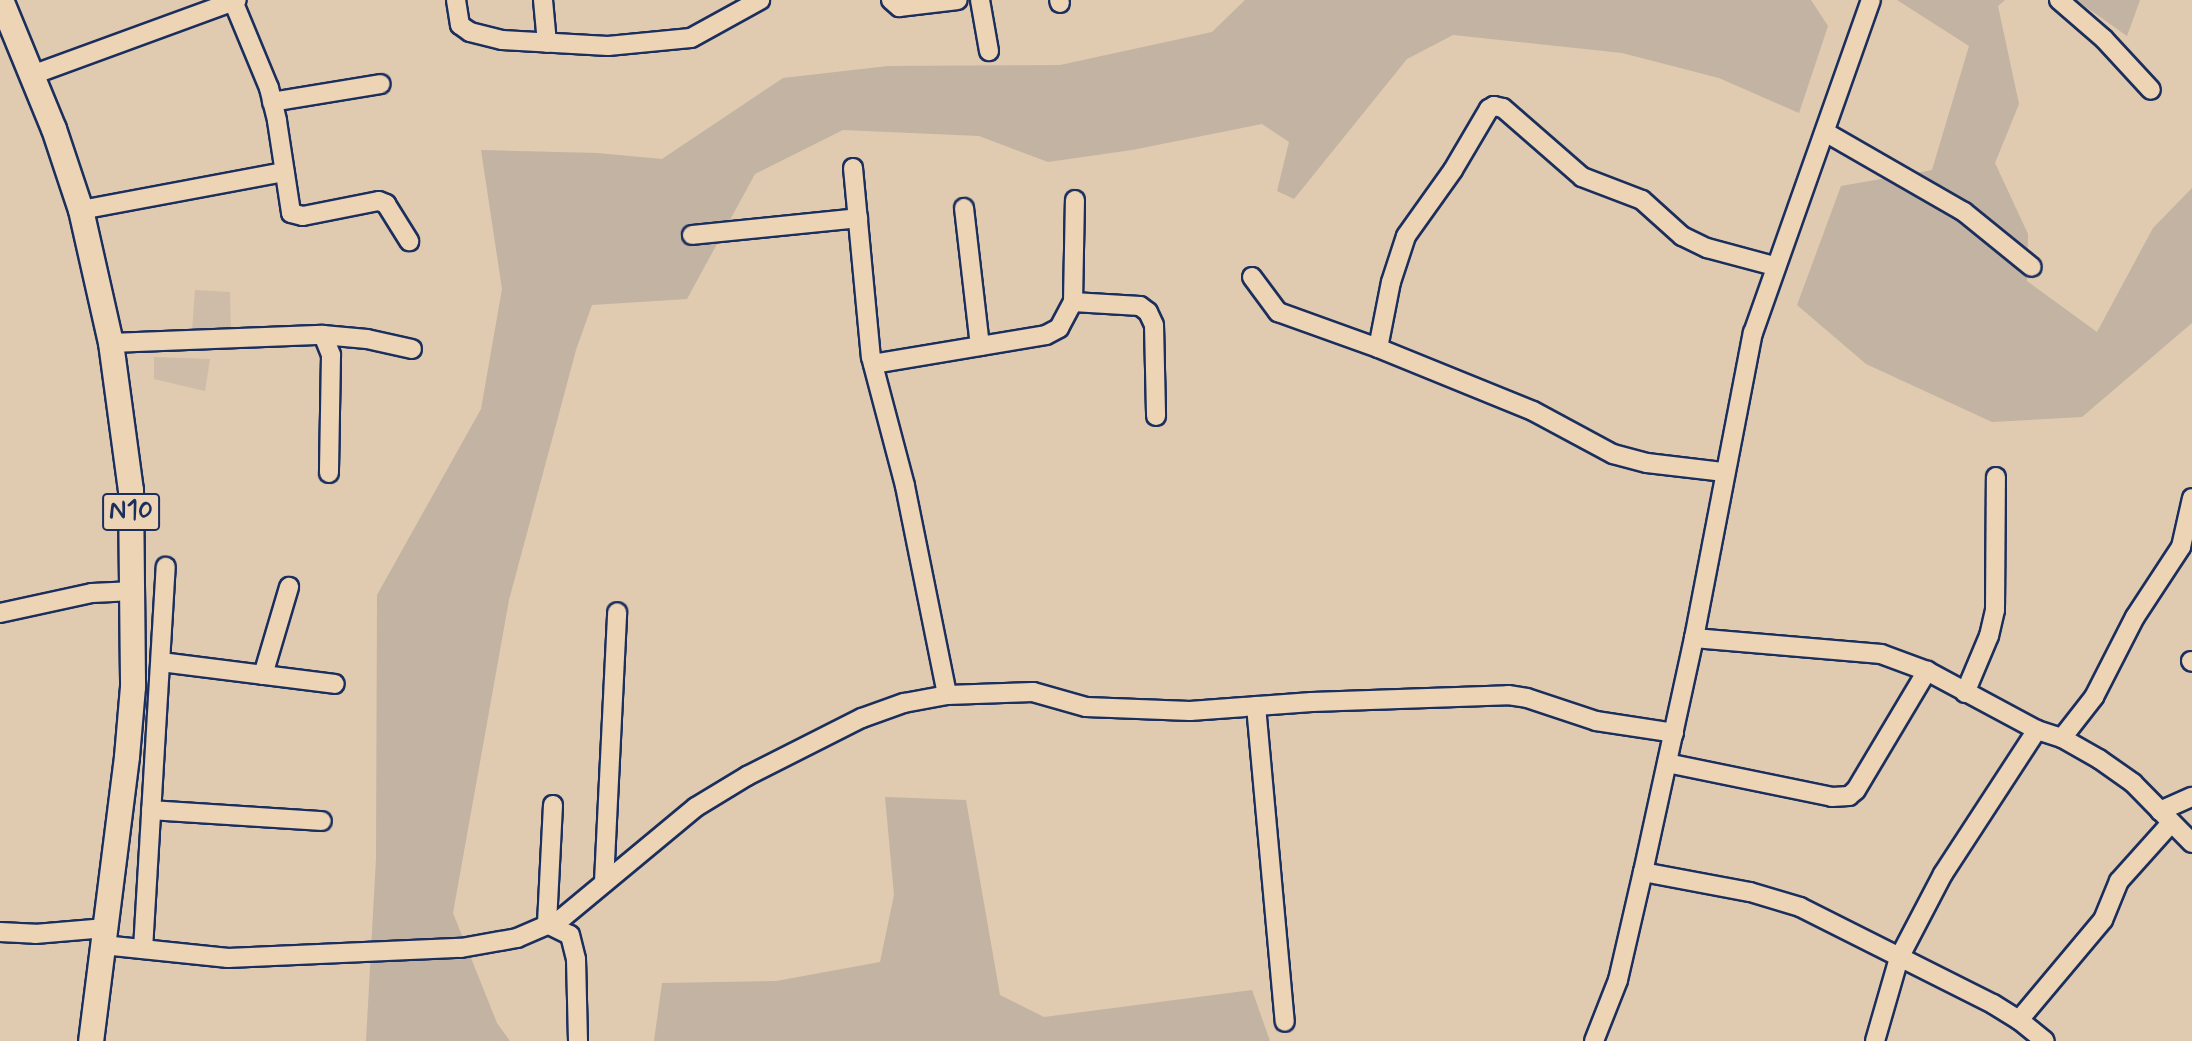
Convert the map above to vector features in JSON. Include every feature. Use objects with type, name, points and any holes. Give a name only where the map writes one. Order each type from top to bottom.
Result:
[{"type":"highway","name":"N10","points":[[1,0],[32,75],[80,210],[111,343],[131,490],[134,591],[127,757],[91,1041]]},
{"type":"street","points":[[457,0],[460,26],[470,32],[502,40],[608,46],[691,38],[760,0]]},
{"type":"street","points":[[543,0],[547,43]]},
{"type":"street","points":[[891,0],[899,7],[958,0]]},
{"type":"street","points":[[980,0],[989,51]]},
{"type":"street","points":[[1594,1041],[1618,980],[1643,872],[1694,638],[1724,472],[1753,334],[1774,266],[1871,0]]},
{"type":"street","points":[[2059,0],[2104,39],[2151,90]]},
{"type":"street","points":[[32,75],[235,1],[272,102],[289,207],[296,215],[379,201],[386,204],[409,241]]},
{"type":"street","points":[[272,102],[381,84]]},
{"type":"street","points":[[1378,348],[1391,282],[1406,236],[1494,106],[1503,108],[1582,177],[1642,200],[1682,236],[1707,248],[1774,266]]},
{"type":"street","points":[[1825,132],[1964,212],[2032,267]]},
{"type":"street","points":[[853,168],[873,364],[905,486],[947,695]]},
{"type":"street","points":[[80,210],[284,172]]},
{"type":"street","points":[[873,364],[1046,335],[1059,328],[1073,302],[1075,200]]},
{"type":"street","points":[[964,208],[980,346]]},
{"type":"street","points":[[692,235],[858,218]]},
{"type":"street","points":[[1252,277],[1278,312],[1378,348],[1533,411],[1613,454],[1647,463],[1724,472]]},
{"type":"street","points":[[1073,302],[1140,306],[1148,312],[1154,325],[1156,416]]},
{"type":"street","points":[[111,343],[323,335],[367,339],[412,349]]},
{"type":"street","points":[[323,335],[331,355],[329,473]]},
{"type":"street","points":[[1965,693],[1989,636],[1995,610],[1996,477]]},
{"type":"street","points":[[2062,738],[2094,697],[2135,617],[2181,548],[2192,498]]},
{"type":"street","points":[[143,949],[166,567]]},
{"type":"street","points":[[263,675],[289,587]]},
{"type":"street","points":[[0,613],[92,593],[134,591]]},
{"type":"street","points":[[604,882],[617,612]]},
{"type":"street","points":[[1694,638],[1881,654],[1927,671],[2036,730],[2062,738],[2099,759],[2133,783],[2192,843]]},
{"type":"street","points":[[160,662],[335,684]]},
{"type":"street","points":[[1667,763],[1832,797],[1849,796],[1856,790],[1927,671]]},
{"type":"street","points":[[0,932],[105,937],[143,949],[228,958],[461,948],[517,938],[561,919],[696,807],[747,776],[862,718],[904,703],[947,695],[1033,692],[1077,706],[1190,711],[1507,695],[1527,698],[1597,721],[1674,733]]},
{"type":"street","points":[[1256,706],[1285,1022]]},
{"type":"street","points":[[1875,1041],[1899,958],[1943,874],[2036,730]]},
{"type":"street","points":[[2019,1020],[2104,920],[2119,881],[2166,817],[2192,797]]},
{"type":"street","points":[[547,924],[553,805]]},
{"type":"street","points":[[151,810],[321,821]]},
{"type":"street","points":[[1643,872],[1750,892],[1800,907],[2019,1020],[2045,1041]]},
{"type":"street","points":[[547,924],[570,935],[576,959],[578,1041]]},
{"type":"shaded area","points":[[1245,0],[1811,0],[1828,26],[1799,113],[1719,78],[1622,53],[1453,35],[1407,59],[1294,199],[1277,191],[1289,142],[1262,124],[1132,150],[1048,162],[979,136],[843,130],[755,174],[687,299],[592,305],[576,350],[509,600],[453,913],[497,1023],[510,1041],[366,1041],[376,859],[377,595],[481,409],[502,289],[481,150],[597,153],[662,159],[783,78],[888,66],[1060,65],[1212,32]]},
{"type":"shaded area","points":[[1897,0],[2005,0],[1998,6],[2019,104],[1995,163],[2028,234],[2027,281],[2097,332],[2153,228],[2192,188],[2192,323],[2082,417],[1992,422],[1866,364],[1797,305],[1841,186],[1932,170],[1969,46]]},
{"type":"shaded area","points":[[2076,0],[2140,0],[2127,36]]},
{"type":"shaded area","points":[[195,290],[230,292],[231,330],[192,331]]},
{"type":"shaded area","points":[[154,357],[210,359],[205,391],[154,379]]},
{"type":"shaded area","points":[[885,797],[966,800],[1000,995],[1044,1017],[1252,990],[1270,1041],[654,1041],[662,983],[776,981],[880,962],[894,895]]}]
